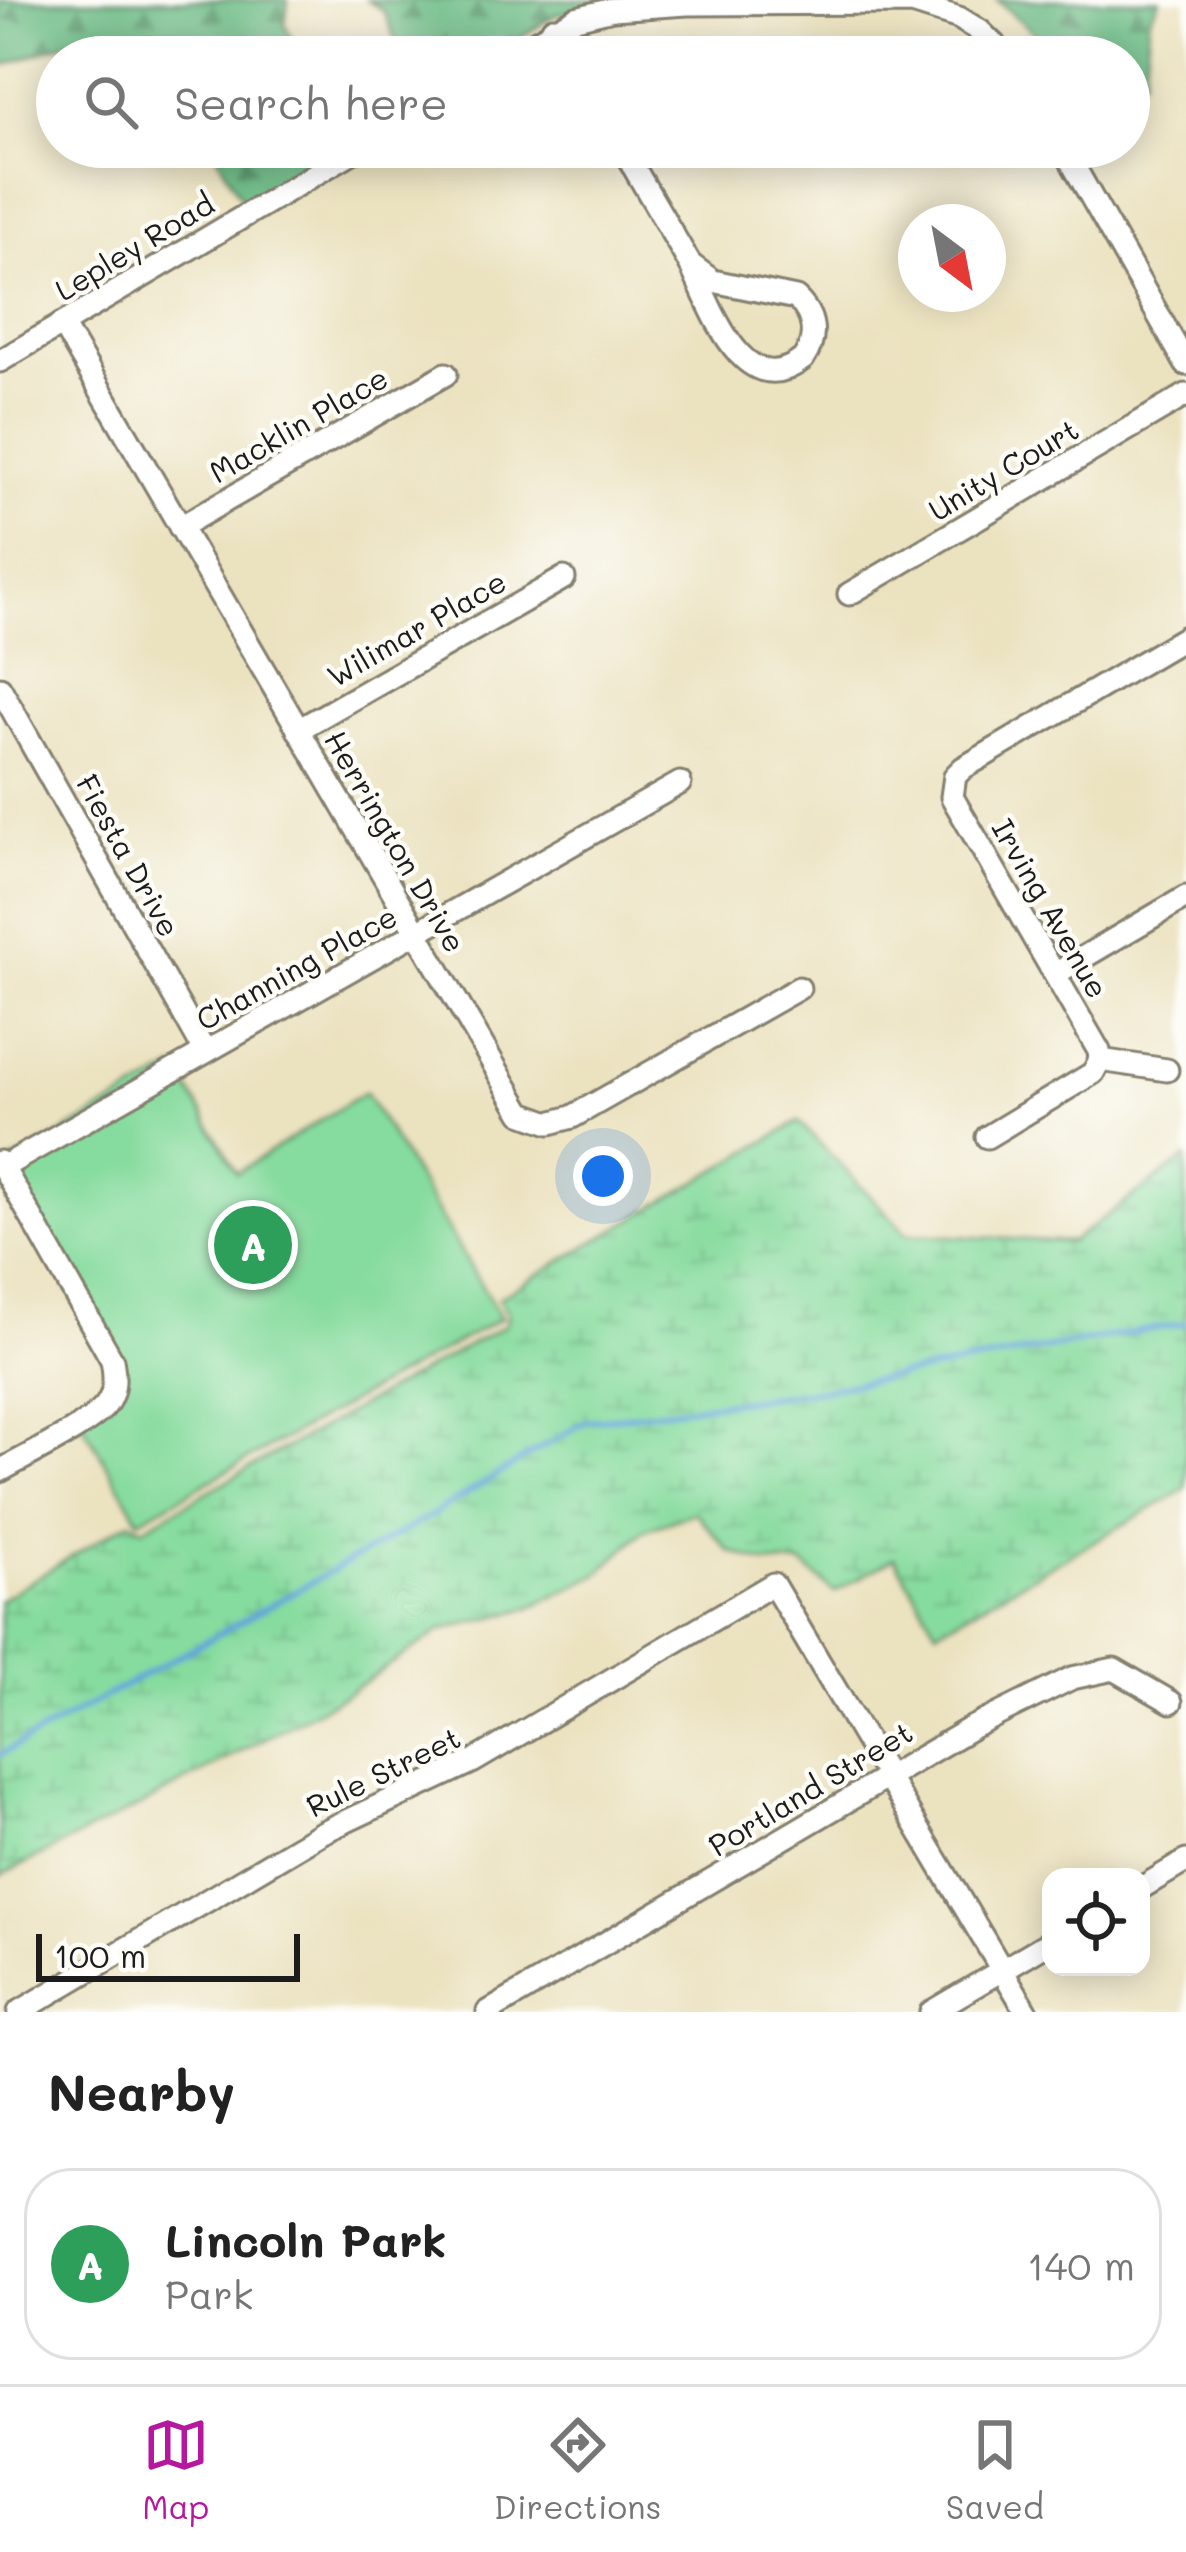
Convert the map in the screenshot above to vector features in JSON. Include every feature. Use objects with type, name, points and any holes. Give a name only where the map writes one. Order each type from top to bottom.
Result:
[{"type":"street","points":[[542,36],[576,18],[613,9],[687,4],[912,4],[959,18],[985,36]]},
{"type":"street","points":[[554,28],[558,36]]},
{"type":"street","name":"Lepley Road","points":[[0,361],[326,168]]},
{"type":"street","points":[[634,168],[742,359],[764,372],[778,372],[803,359],[814,332],[812,318],[796,298],[713,281],[690,264]]},
{"type":"street","points":[[1075,168],[1186,364]]},
{"type":"street","name":"Herrington Drive","points":[[62,324],[514,1104],[535,1120],[550,1123],[572,1117],[800,988]]},
{"type":"street","name":"Macklin Place","points":[[180,527],[446,374]]},
{"type":"street","name":"Unity Court","points":[[850,594],[1186,395]]},
{"type":"street","name":"Wilimar Place","points":[[298,730],[564,578]]},
{"type":"street","name":"Irving Avenue","points":[[1100,1060],[952,796],[952,787],[963,768],[1186,637]]},
{"type":"street","name":"Fiesta Drive","points":[[0,688],[205,1052]]},
{"type":"street","name":"Channing Place","points":[[2,1165],[680,783]]},
{"type":"street","points":[[1055,974],[1186,897]]},
{"type":"street","points":[[987,1137],[1093,1073],[1100,1060],[1166,1070]]},
{"type":"street","points":[[0,1471],[97,1414],[113,1389],[112,1360],[2,1165]]},
{"type":"street","name":"Rule Street","points":[[19,2012],[321,1833],[474,1761],[773,1584],[887,1777]]},
{"type":"street","name":"Portland Street","points":[[488,2012],[971,1728],[1072,1678],[1102,1669],[1121,1671],[1171,1702]]},
{"type":"street","points":[[887,1777],[1027,2012]]},
{"type":"street","points":[[1150,1883],[1186,1861]]},
{"type":"street","points":[[931,2012],[1042,1946]]},
{"type":"green space","points":[[0,0],[288,0],[285,24],[291,36],[36,36],[36,54],[0,67]]},
{"type":"green space","points":[[367,0],[605,0],[556,15],[522,36],[394,36],[384,11]]},
{"type":"green space","points":[[997,0],[1160,0],[1150,17],[1148,36],[1037,36]]},
{"type":"green space","points":[[224,168],[305,168],[244,204]]},
{"type":"green space","points":[[177,1068],[237,1173],[365,1092],[501,1318],[139,1520],[82,1422],[115,1375],[3,1167]]},
{"type":"green space","points":[[799,1122],[907,1234],[1071,1242],[1186,1158],[1186,1489],[937,1630],[894,1558],[834,1592],[802,1564],[764,1563],[729,1551],[695,1512],[644,1530],[598,1574],[529,1608],[442,1630],[346,1694],[0,1876],[0,1600],[130,1521],[143,1528],[505,1325],[508,1314],[498,1298]]},
{"type":"waterway","points":[[0,1755],[422,1521],[586,1421],[820,1390],[1186,1323]]},
{"type":"place","name":"Lincoln Park","points":[[253,1245]]}]
